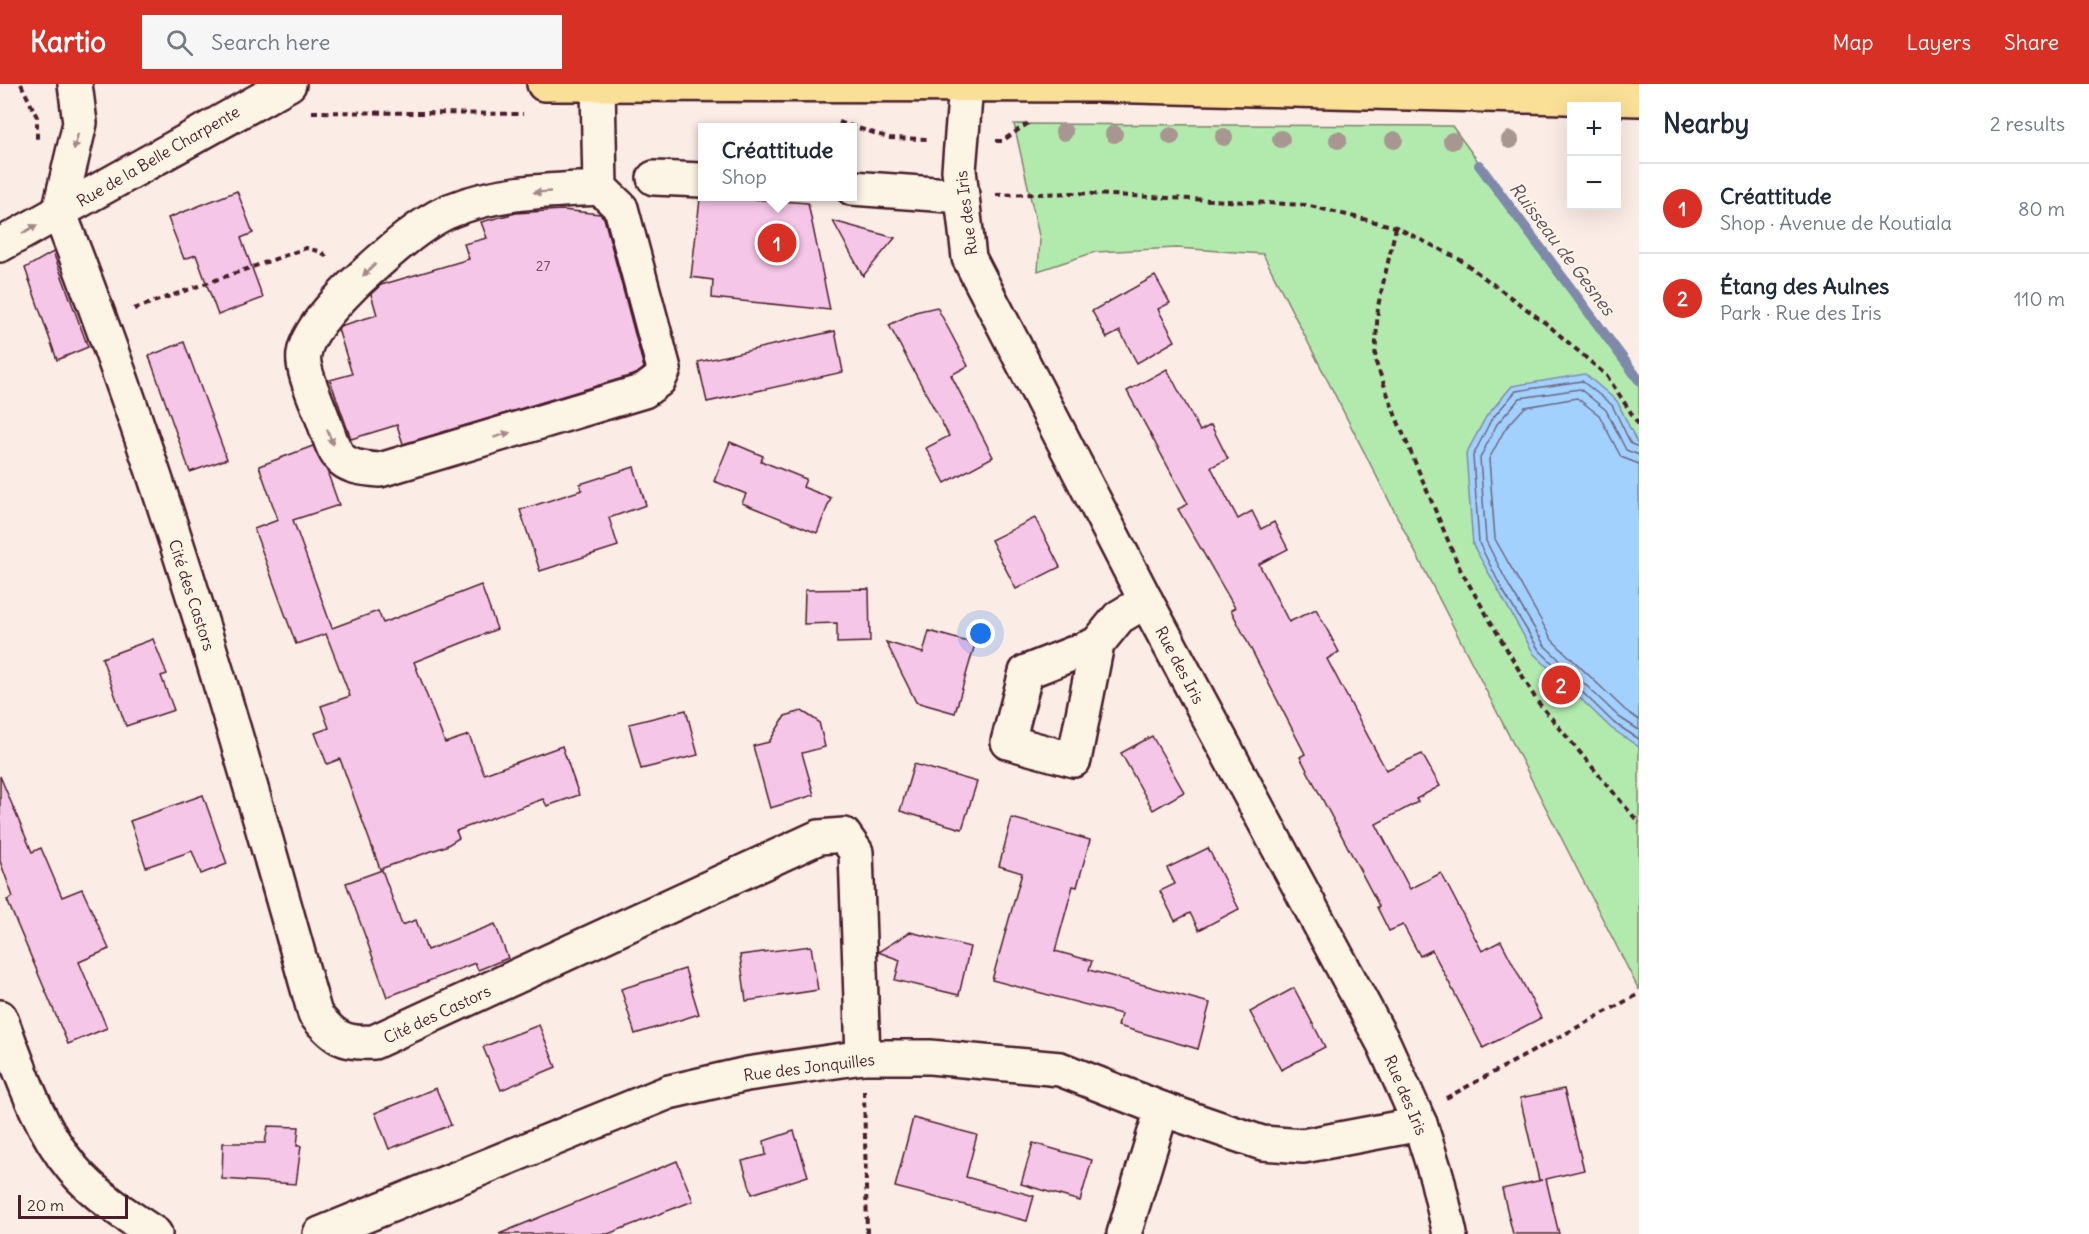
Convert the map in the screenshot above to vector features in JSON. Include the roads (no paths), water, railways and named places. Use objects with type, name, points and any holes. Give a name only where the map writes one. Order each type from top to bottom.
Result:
[{"type":"main road","points":[[544,84],[1098,85],[1639,99]]},
{"type":"street","name":"Rue de la Belle Charpente","points":[[59,212],[80,123],[75,84]]},
{"type":"street","name":"Rue de la Belle Charpente","points":[[0,245],[289,84]]},
{"type":"street","points":[[597,85],[600,188],[621,208],[663,360],[664,369],[659,380],[644,391],[440,454],[380,470],[354,469],[338,457],[308,377],[303,355],[311,335],[338,300],[394,248],[450,210],[506,194],[600,188]]},
{"type":"street","name":"Rue des Iris","points":[[966,86],[959,170],[969,258],[1146,601],[1384,1044],[1420,1124],[1437,1178],[1450,1234]]},
{"type":"street","points":[[654,178],[698,180]]},
{"type":"street","points":[[857,188],[962,196]]},
{"type":"street","name":"Cité des Castors","points":[[59,212],[104,326],[238,736],[315,1014],[328,1031],[351,1044],[374,1042],[819,837],[844,835],[856,852],[863,1057]]},
{"type":"street","points":[[1097,644],[1119,617],[1146,601]]},
{"type":"street","points":[[0,1017],[39,1115],[73,1169],[114,1208],[155,1234]]},
{"type":"street","name":"Rue des Jonquilles","points":[[320,1234],[669,1092],[747,1074],[863,1057],[930,1057],[1060,1069],[1162,1109],[1262,1143],[1303,1146],[1420,1124]]},
{"type":"street","points":[[1124,1234],[1162,1109]]},
{"type":"water","points":[[1585,374],[1617,401],[1639,447],[1639,747],[1611,728],[1534,654],[1473,545],[1466,454],[1486,417],[1512,386]]},
{"type":"waterway","name":"Ruisseau de Gesnes","points":[[1479,165],[1639,380]]},
{"type":"place","name":"Créattitude","points":[[777,243]]},
{"type":"place","name":"Étang des Aulnes","points":[[1561,685]]}]
